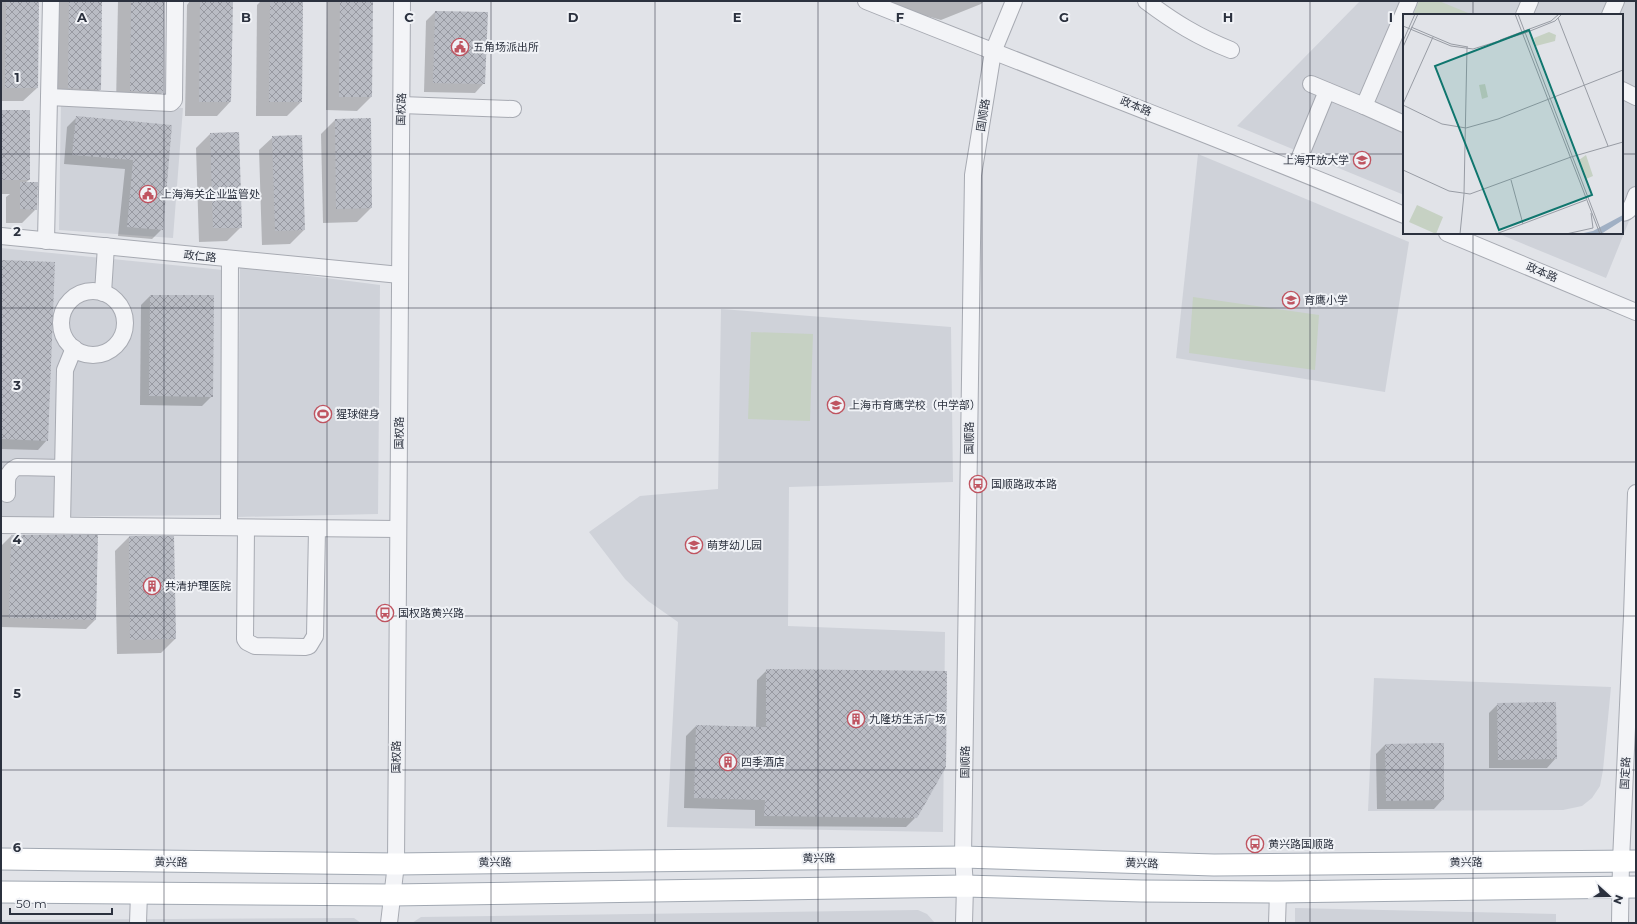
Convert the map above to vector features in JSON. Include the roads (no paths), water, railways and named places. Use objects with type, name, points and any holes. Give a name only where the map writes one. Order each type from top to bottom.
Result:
[{"type":"main road","name":"黄兴路","points":[[1,860],[396,864],[963,857],[1214,865],[1628,861]]},
{"type":"main road","points":[[1,892],[391,895],[965,886],[1141,891],[1278,892],[1628,887]]},
{"type":"street","points":[[46,241],[51,1]]},
{"type":"street","points":[[49,97],[171,103],[174,100],[175,1]]},
{"type":"street","name":"国权路","points":[[389,923],[391,895],[396,864],[402,1]]},
{"type":"street","name":"政本路","points":[[866,1],[1295,169],[1403,215]]},
{"type":"street","name":"国顺路","points":[[964,923],[965,886],[963,857],[973,175],[993,52],[1014,1]]},
{"type":"street","points":[[1146,1],[1165,16],[1193,34],[1231,50]]},
{"type":"street","points":[[1403,14],[1409,1]]},
{"type":"street","points":[[1524,14],[1530,1]]},
{"type":"street","points":[[1610,14],[1616,1]]},
{"type":"street","points":[[1364,106],[1403,15]]},
{"type":"street","points":[[1311,84],[1403,124]]},
{"type":"street","points":[[1623,90],[1636,97]]},
{"type":"street","points":[[1295,169],[1327,91]]},
{"type":"street","points":[[401,105],[513,108]]},
{"type":"street","points":[[1623,213],[1630,210],[1636,195]]},
{"type":"street","name":"政本路","points":[[1449,234],[1636,312]]},
{"type":"street","name":"政仁路","points":[[1,236],[400,275]]},
{"type":"street","points":[[103,293],[106,246]]},
{"type":"street","points":[[230,259],[230,528]]},
{"type":"street","points":[[94,291],[103,293],[112,297],[122,310],[125,321],[123,333],[117,344],[110,351],[98,355],[86,354],[74,348],[64,336],[61,324],[62,316],[67,304],[74,298],[83,293],[94,291]]},
{"type":"street","points":[[62,525],[65,370],[74,348]]},
{"type":"street","points":[[6,494],[6,478],[11,470],[17,468],[63,468]]},
{"type":"street","name":"国定路","points":[[1620,923],[1628,887],[1632,624],[1636,493]]},
{"type":"street","points":[[1,525],[398,529]]},
{"type":"street","points":[[246,528],[245,639],[247,642],[255,646],[305,647],[309,646],[315,636],[317,528]]},
{"type":"street","points":[[1277,923],[1278,892]]},
{"type":"street","points":[[138,923],[139,893]]},
{"type":"place","name":"五角场派出所","points":[[460,47]]},
{"type":"place","name":"上海开放大学","points":[[1362,160]]},
{"type":"place","name":"上海海关企业监管处","points":[[148,194]]},
{"type":"place","name":"育鹰小学","points":[[1291,300]]},
{"type":"place","name":"上海市育鹰学校（中学部）","points":[[836,405]]},
{"type":"place","name":"猩球健身","points":[[323,414]]},
{"type":"place","name":"国顺路政本路","points":[[978,484]]},
{"type":"place","name":"萌芽幼儿园","points":[[694,545]]},
{"type":"place","name":"共清护理医院","points":[[152,586]]},
{"type":"place","name":"国权路黄兴路","points":[[385,613]]},
{"type":"place","name":"九隆坊生活广场","points":[[856,719]]},
{"type":"place","name":"四季酒店","points":[[728,762]]},
{"type":"place","name":"黄兴路国顺路","points":[[1255,844]]}]
